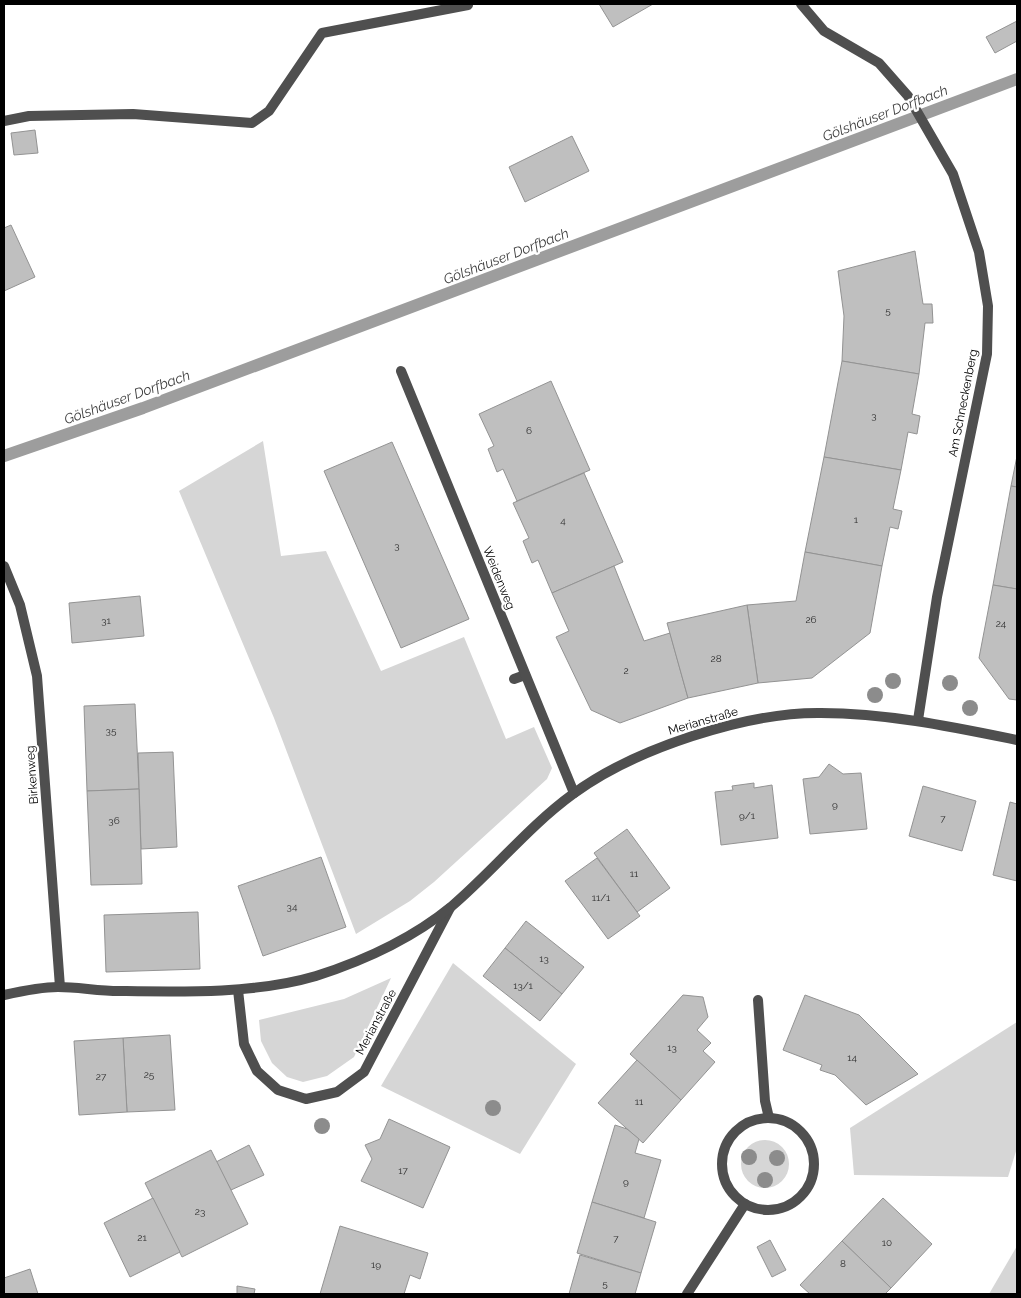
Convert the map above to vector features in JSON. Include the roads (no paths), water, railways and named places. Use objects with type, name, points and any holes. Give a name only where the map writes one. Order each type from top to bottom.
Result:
[{"type":"street","name":"Am Schneckenberg","points":[[801,4],[824,31],[879,63],[908,96],[953,174],[979,252],[988,306],[987,354],[937,597],[918,720]]},
{"type":"street","points":[[4,121],[29,116],[133,114],[252,123],[269,111],[322,33],[468,5]]},
{"type":"street","name":"Weidenweg","points":[[401,372],[574,793]]},
{"type":"street","name":"Birkenweg","points":[[4,566],[20,605],[37,676],[60,987]]},
{"type":"street","points":[[514,679],[525,675]]},
{"type":"street","name":"Merianstraße","points":[[4,995],[38,988],[60,987],[116,991],[238,990],[314,976],[389,948],[450,907],[574,793],[630,760],[676,741],[748,721],[820,712],[918,720],[1017,740]]},
{"type":"street","name":"Merianstraße","points":[[238,990],[244,1044],[257,1071],[278,1090],[306,1099],[337,1092],[364,1072],[450,907]]},
{"type":"street","points":[[758,1000],[765,1102],[769,1118]]},
{"type":"street","points":[[769,1118],[783,1121],[795,1127],[805,1136],[814,1161],[812,1175],[803,1193],[786,1207],[758,1210],[745,1204],[733,1195],[725,1181],[721,1167],[723,1151],[730,1138],[741,1127],[754,1120],[769,1118]]},
{"type":"street","points":[[687,1294],[745,1204]]},
{"type":"waterway","name":"Gölshäuser Dorfbach","points":[[4,456],[143,408],[1017,79]]}]
